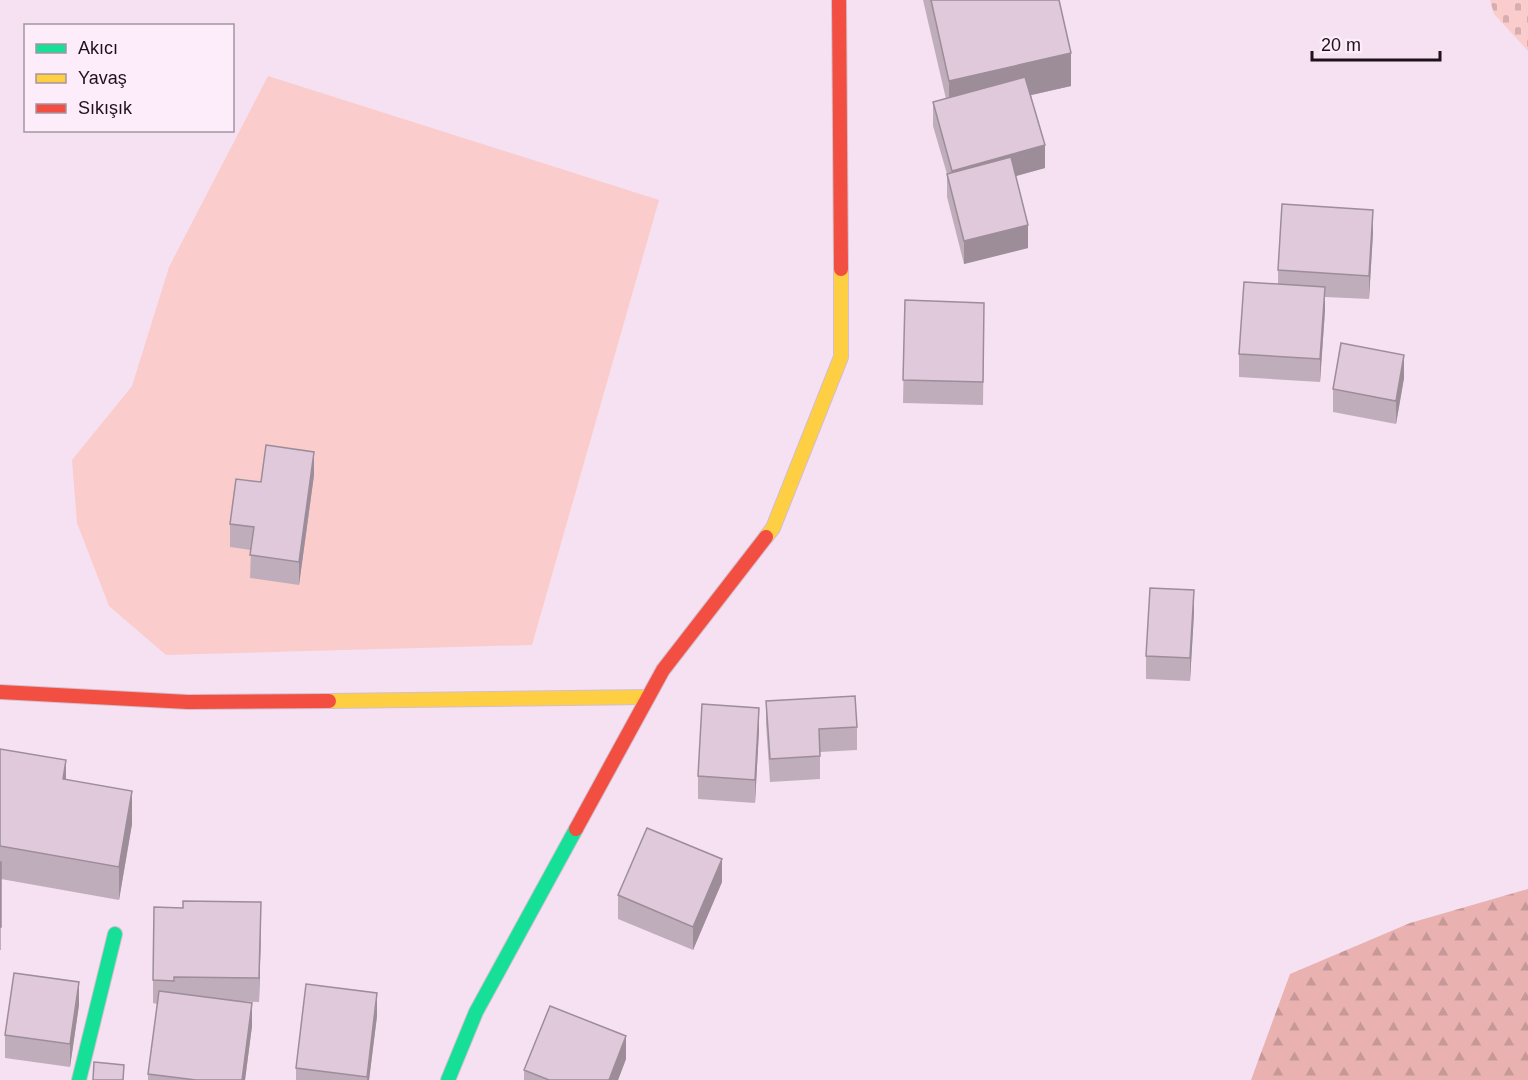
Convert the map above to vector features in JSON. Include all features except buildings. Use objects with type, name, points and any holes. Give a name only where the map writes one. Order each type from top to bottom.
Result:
[{"type":"street","points":[[448,1080],[476,1012],[663,670],[773,528],[841,357],[839,0]]},
{"type":"street","points":[[0,692],[188,702],[449,701],[648,697]]},
{"type":"street","points":[[79,1080],[115,934]]},
{"type":"green space","points":[[1490,0],[1528,0],[1528,51],[1494,14]]},
{"type":"green space","points":[[268,76],[659,200],[532,645],[166,655],[109,606],[77,523],[72,460],[132,386],[169,267]]},
{"type":"green space","points":[[1528,889],[1528,1080],[1251,1080],[1290,974],[1410,923]]},
{"type":"traffic: fast","points":[[448,1080],[476,1012],[576,829]]},
{"type":"traffic: fast","points":[[79,1080],[115,934]]},
{"type":"traffic: slow","points":[[766,537],[773,528],[841,357],[841,269]]},
{"type":"traffic: slow","points":[[329,701],[648,697]]},
{"type":"traffic: jam","points":[[839,0],[841,269]]},
{"type":"traffic: jam","points":[[576,829],[663,670],[766,537]]},
{"type":"traffic: jam","points":[[0,692],[188,702],[329,701]]}]
